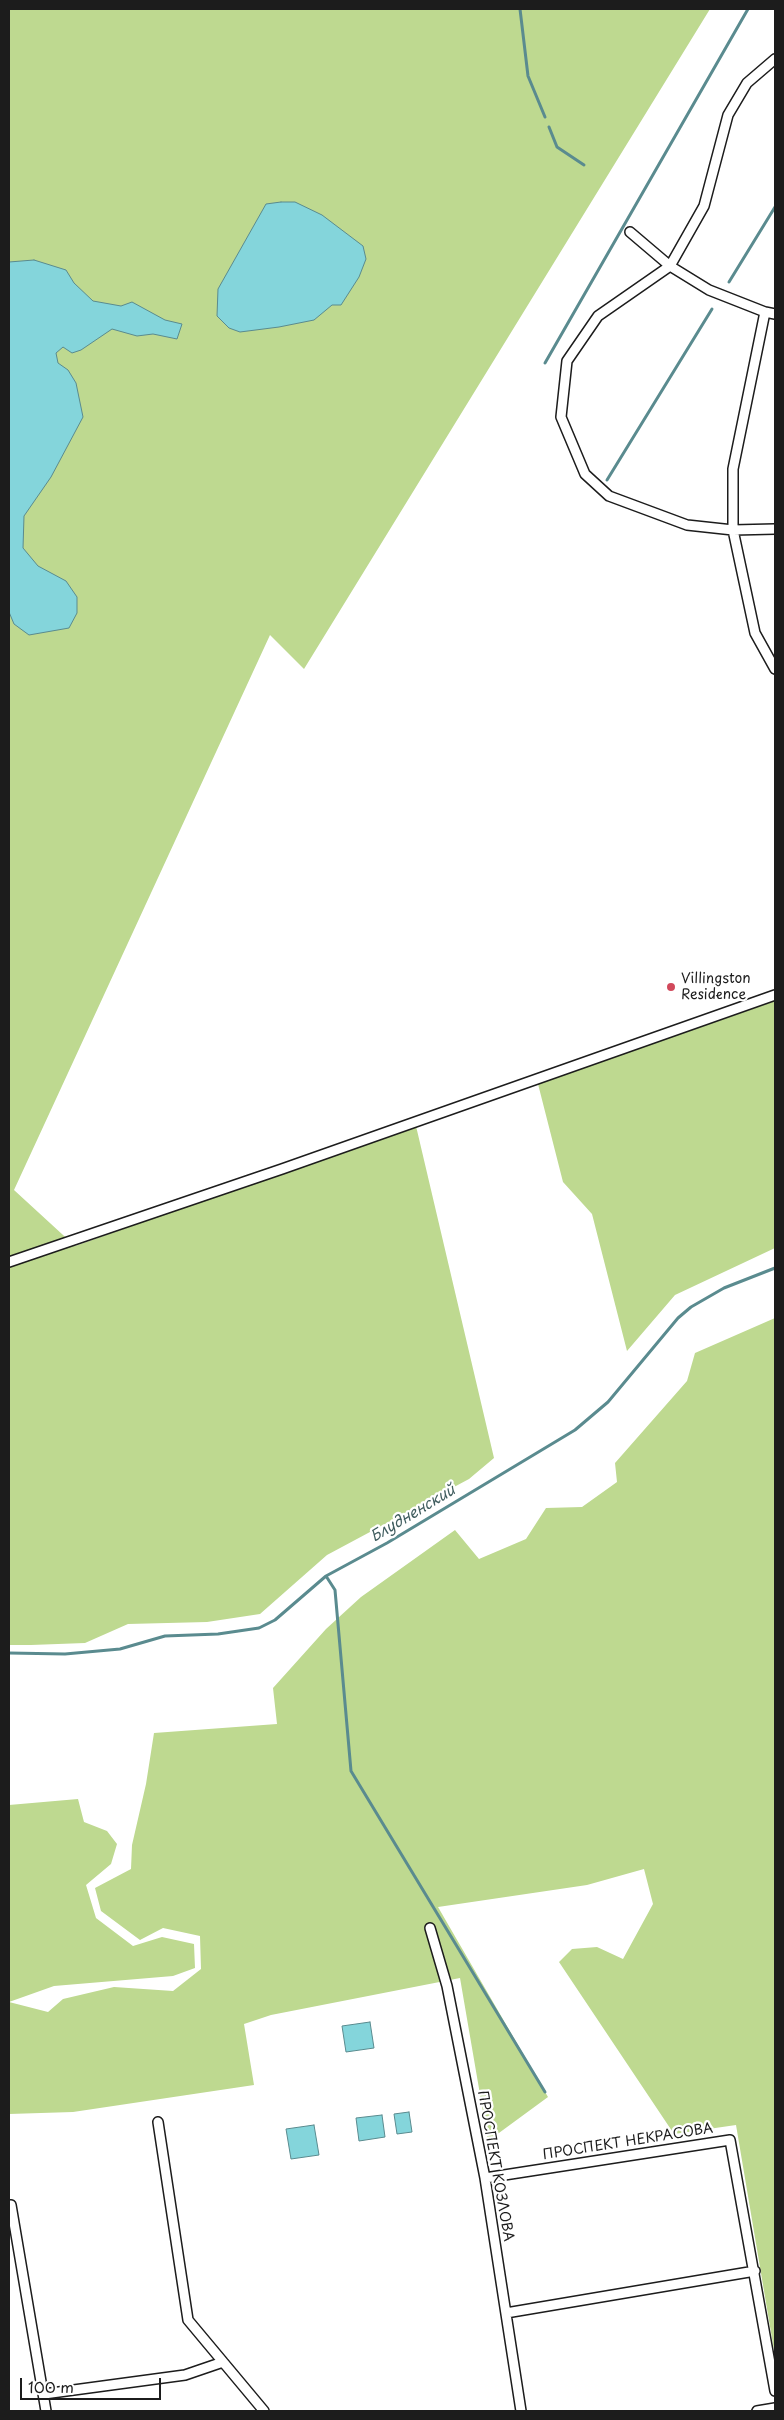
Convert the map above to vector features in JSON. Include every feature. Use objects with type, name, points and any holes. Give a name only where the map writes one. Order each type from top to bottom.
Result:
[{"type":"street","points":[[775,60],[747,84],[728,115],[704,206],[670,266],[598,316],[567,361],[561,417],[585,474],[609,496],[687,525],[733,530],[775,529]]},
{"type":"street","points":[[630,232],[670,266],[709,290],[765,312],[775,314]]},
{"type":"street","points":[[765,312],[733,469],[733,530],[755,633],[775,669]]},
{"type":"street","points":[[9,1262],[282,1169],[775,995]]},
{"type":"street","name":"ПРОСПЕКТ КОЗЛОВА","points":[[430,1928],[447,1986],[485,2178],[521,2411]]},
{"type":"street","points":[[158,2122],[188,2320],[264,2411]]},
{"type":"street","name":"ПРОСПЕКТ НЕКРАСОВА","points":[[485,2178],[730,2140],[775,2391]]},
{"type":"street","points":[[11,2205],[46,2411]]},
{"type":"street","points":[[506,2313],[755,2272]]},
{"type":"street","points":[[44,2394],[185,2375],[223,2362]]},
{"type":"street","points":[[757,2411],[775,2408]]},
{"type":"green space","points":[[9,9],[710,9],[304,669],[270,635],[14,1190],[75,1246],[416,1126],[494,1458],[469,1479],[327,1555],[260,1614],[207,1622],[128,1624],[85,1643],[31,1645],[9,1645]]},
{"type":"green space","points":[[775,1001],[775,1248],[675,1295],[627,1351],[592,1214],[563,1182],[538,1084]]},
{"type":"green space","points":[[775,1318],[775,2356],[736,2125],[674,2134],[559,1962],[572,1949],[597,1947],[623,1959],[653,1904],[644,1869],[587,1885],[438,1907],[548,2097],[488,2141],[460,1978],[271,2015],[244,2024],[254,2085],[73,2112],[9,2114],[9,2002],[48,2012],[63,1999],[114,1987],[173,1991],[201,1969],[200,1936],[163,1928],[140,1940],[101,1911],[95,1888],[131,1869],[132,1845],[146,1784],[154,1733],[277,1724],[273,1688],[326,1629],[361,1597],[455,1530],[479,1559],[526,1539],[546,1508],[582,1507],[617,1482],[615,1463],[687,1381],[695,1353]]},
{"type":"green space","points":[[78,1799],[84,1822],[107,1831],[117,1844],[111,1864],[86,1885],[96,1918],[133,1946],[162,1937],[194,1944],[195,1968],[173,1976],[54,1986],[9,2002],[9,1805]]},
{"type":"water","points":[[295,202],[322,215],[363,246],[366,259],[359,277],[341,305],[332,305],[314,320],[240,332],[229,328],[217,316],[218,289],[266,204]]},
{"type":"water","points":[[34,260],[66,270],[74,283],[93,301],[121,306],[132,302],[165,320],[182,324],[177,339],[153,334],[137,336],[112,329],[81,350],[72,353],[63,347],[56,353],[58,363],[68,370],[76,383],[83,417],[51,477],[24,516],[23,548],[38,566],[66,581],[77,597],[77,613],[69,628],[29,635],[14,624],[9,612],[9,262]]},
{"type":"water","points":[[370,2022],[374,2048],[346,2052],[342,2026]]},
{"type":"water","points":[[409,2112],[412,2132],[397,2134],[394,2114]]},
{"type":"water","points":[[382,2115],[385,2137],[359,2141],[356,2118]]},
{"type":"water","points":[[314,2125],[319,2155],[291,2159],[286,2129]]},
{"type":"waterway","points":[[520,9],[528,76],[545,117]]},
{"type":"waterway","points":[[545,363],[748,9]]},
{"type":"waterway","points":[[549,127],[557,147],[584,165]]},
{"type":"waterway","points":[[729,282],[775,207]]},
{"type":"waterway","points":[[607,480],[712,309]]},
{"type":"waterway","name":"Блудненский","points":[[9,1653],[65,1654],[120,1649],[165,1636],[218,1634],[259,1628],[275,1620],[326,1576],[387,1543],[575,1430],[608,1402],[678,1318],[691,1307],[724,1288],[775,1268]]},
{"type":"waterway","points":[[326,1576],[335,1590],[351,1771],[545,2092]]},
{"type":"place","name":"Villingston Residence","points":[[671,987]]}]
